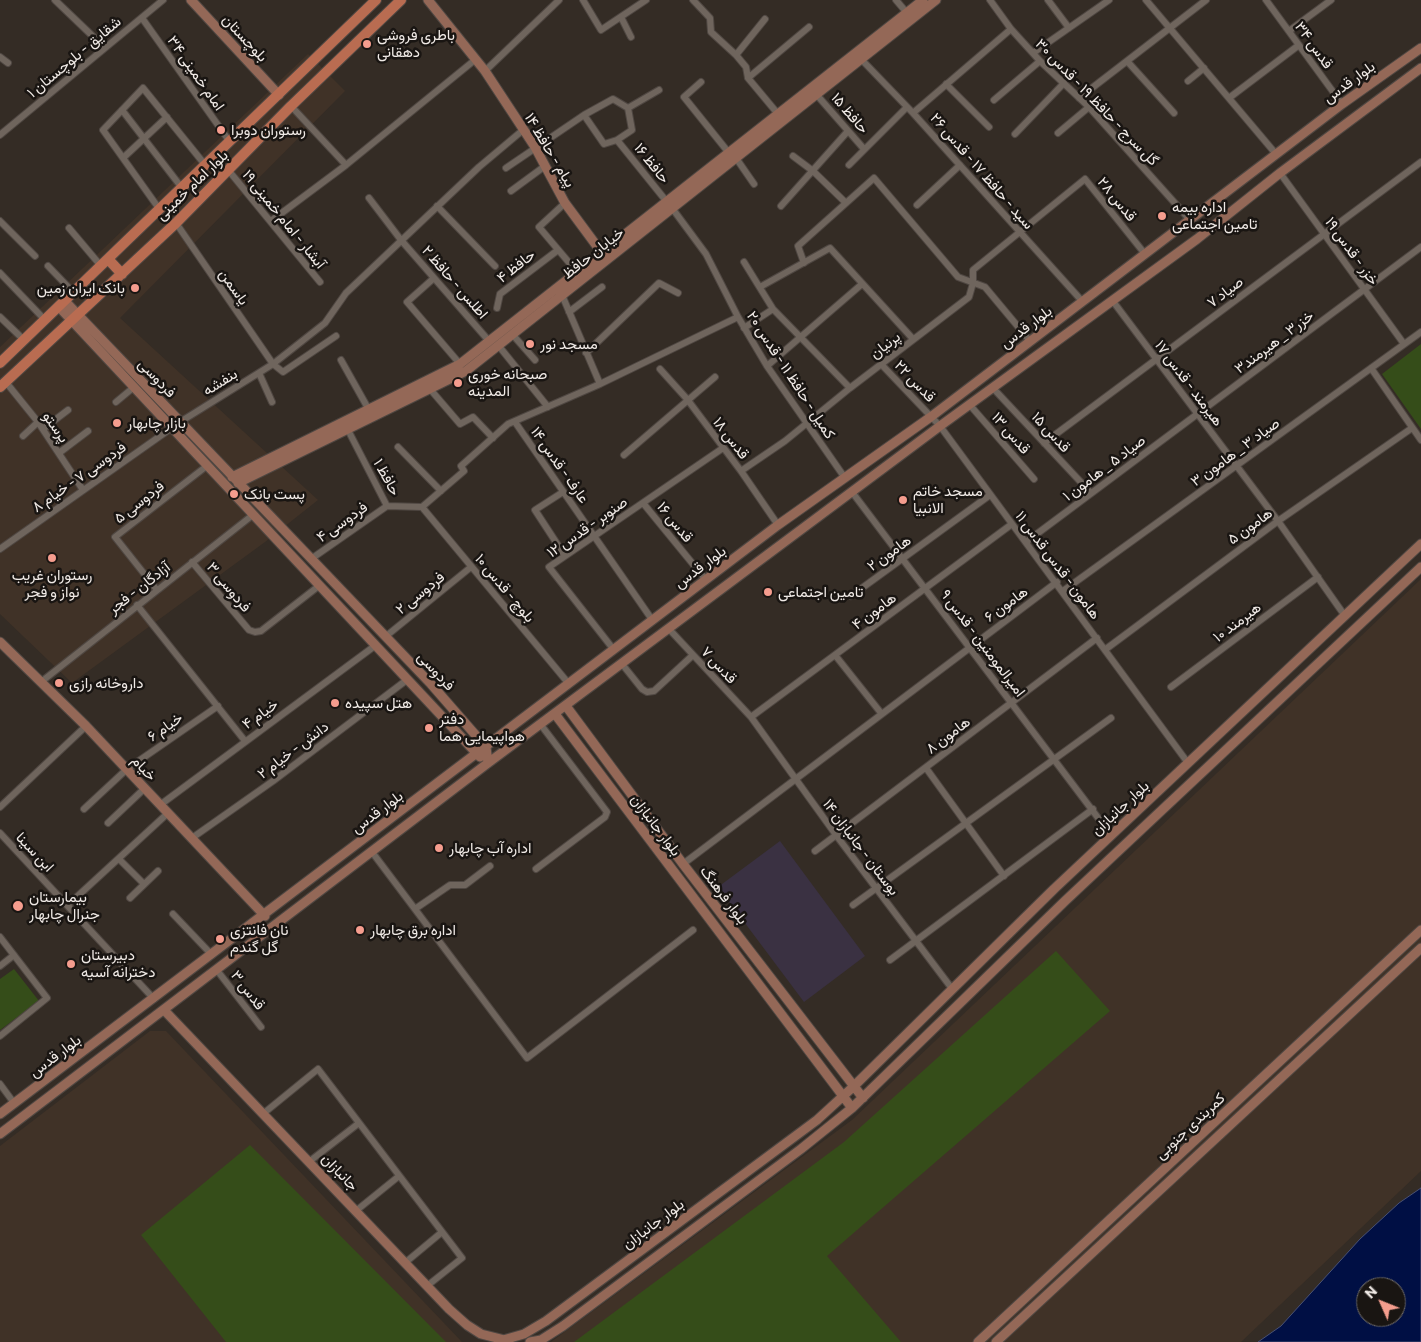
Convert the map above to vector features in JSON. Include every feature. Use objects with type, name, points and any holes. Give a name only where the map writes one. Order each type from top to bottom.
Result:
[{"type":"main road","name":"بلوچستان","points":[[191,0],[279,95]]},
{"type":"main road","name":"بلوار امام خمینی","points":[[0,363],[376,0]]},
{"type":"main road","name":"بلوار امام خمینی","points":[[3,384],[176,223],[291,106],[401,0]]},
{"type":"main road","name":"پیام - حافظ ۱۴","points":[[428,0],[485,71],[535,147],[565,203],[602,253]]},
{"type":"main road","name":"خیابان حافظ","points":[[235,480],[460,364],[512,334],[732,155],[778,114],[923,0]]},
{"type":"main road","name":"خیابان حافظ","points":[[732,155],[816,94],[936,0]]},
{"type":"main road","name":"بلوار قدس","points":[[0,1114],[265,916],[778,525],[932,416],[1342,104],[1421,48]]},
{"type":"main road","name":"بلوار قدس","points":[[0,1134],[488,763],[992,387],[1197,239],[1280,173],[1421,68]]},
{"type":"main road","name":"خیابان حافظ","points":[[235,480],[348,430],[466,371],[494,343],[577,272],[670,205]]},
{"type":"main road","points":[[104,263],[122,274]]},
{"type":"main road","points":[[62,304],[74,317]]},
{"type":"main road","name":"فردوسی","points":[[74,317],[134,387],[235,480],[385,637],[486,747]]},
{"type":"main road","name":"فردوسی","points":[[74,317],[176,424],[208,464],[476,754],[488,763]]},
{"type":"main road","name":"بلوار جانبازان","points":[[507,1341],[535,1329],[817,1120],[853,1088],[1054,889],[1420,546]]},
{"type":"main road","name":"بلوار جانبازان","points":[[530,1342],[540,1340],[613,1288],[801,1149],[852,1108],[1065,902],[1421,567]]},
{"type":"main road","name":"خیام","points":[[0,642],[86,726],[265,916]]},
{"type":"main road","name":"بلوار فرهنگ","points":[[566,706],[682,864],[853,1088],[863,1098]]},
{"type":"main road","name":"بلوار جانبازان","points":[[555,714],[852,1108]]},
{"type":"main road","points":[[486,747],[488,763]]},
{"type":"main road","points":[[363,840],[372,852]]},
{"type":"main road","points":[[1054,889],[1065,902]]},
{"type":"main road","name":"کمربندی جنوبی","points":[[978,1342],[1421,930]]},
{"type":"main road","name":"کمربندی جنوبی","points":[[996,1342],[1421,948]]},
{"type":"main road","name":"جانبازان","points":[[164,1010],[357,1210],[427,1286],[467,1325],[481,1334],[507,1341]]},
{"type":"main road","points":[[822,1068],[830,1068],[833,1060]]},
{"type":"main road","points":[[693,1211],[702,1222]]},
{"type":"main road","points":[[605,1277],[613,1288]]},
{"type":"street","points":[[55,0],[104,47]]},
{"type":"street","name":"شقایق - بلوچستان ۱","points":[[0,135],[104,47],[164,0]]},
{"type":"street","points":[[485,71],[559,0]]},
{"type":"street","points":[[583,0],[600,30],[646,0]]},
{"type":"street","points":[[693,0],[710,18],[712,32],[736,54],[746,67],[748,78],[778,114]]},
{"type":"street","points":[[896,0],[907,13]]},
{"type":"street","name":"گل سرج - حافظ ۱۹ - قدس ۳۰","points":[[990,0],[1011,29],[1040,61],[1088,107],[1190,220]]},
{"type":"street","points":[[1048,0],[1069,28]]},
{"type":"street","points":[[1033,53],[1109,0]]},
{"type":"street","points":[[1146,0],[1276,154]]},
{"type":"street","points":[[1079,98],[1206,0]]},
{"type":"street","name":"قدس ۳۴","points":[[1266,0],[1342,104]]},
{"type":"street","points":[[1289,31],[1331,0]]},
{"type":"street","points":[[621,17],[631,37]]},
{"type":"street","name":"امام خمینی ۳۴","points":[[142,18],[230,142]]},
{"type":"street","points":[[736,54],[766,19]]},
{"type":"street","points":[[748,78],[809,27]]},
{"type":"street","points":[[914,113],[1011,29]]},
{"type":"street","points":[[1229,98],[1299,45]]},
{"type":"street","points":[[0,57],[8,63]]},
{"type":"street","name":"سید - حافظ ۱۷ - قدس ۲۶","points":[[861,59],[914,113],[1019,233],[1082,301]]},
{"type":"street","points":[[271,221],[346,165],[476,60]]},
{"type":"street","points":[[994,100],[1040,61]]},
{"type":"street","points":[[1127,61],[1174,113]]},
{"type":"street","points":[[1188,81],[1204,68]]},
{"type":"street","points":[[700,82],[684,97],[754,184]]},
{"type":"street","points":[[1015,134],[1064,83]]},
{"type":"street","points":[[946,84],[989,127]]},
{"type":"street","points":[[160,210],[103,130],[143,88],[206,166]]},
{"type":"street","points":[[628,108],[659,90]]},
{"type":"street","name":"حافظ ۱۵","points":[[816,94],[864,149]]},
{"type":"street","points":[[506,168],[584,115],[613,99],[628,108],[632,130],[618,140],[604,144],[584,115]]},
{"type":"street","points":[[291,106],[346,165]]},
{"type":"street","points":[[849,165],[907,106]]},
{"type":"street","points":[[1058,133],[1088,107]]},
{"type":"street","points":[[122,110],[182,188]]},
{"type":"street","points":[[123,158],[167,117]]},
{"type":"street","name":"بنفشه","points":[[176,424],[273,364],[325,323],[346,293],[437,206],[523,130]]},
{"type":"street","points":[[781,206],[848,131]]},
{"type":"street","name":"حافظ ۱۶","points":[[618,140],[670,205]]},
{"type":"street","points":[[794,156],[813,171],[846,203]]},
{"type":"street","name":"صیاد ۷","points":[[1044,443],[1421,162]]},
{"type":"street","points":[[917,205],[960,165]]},
{"type":"street","points":[[511,191],[545,166]]},
{"type":"street","name":"آبشار - امام خمینی ۱۹","points":[[229,171],[320,282]]},
{"type":"street","name":"خزر - قدس ۱۹","points":[[1280,173],[1404,344]]},
{"type":"street","points":[[804,263],[798,246],[874,178],[958,277],[986,287],[1030,341]]},
{"type":"street","name":"قدس ۲۸","points":[[1019,233],[1085,179],[1145,254]]},
{"type":"street","name":"اطلس - حافظ ۲","points":[[369,198],[401,240],[494,343],[548,407]]},
{"type":"street","points":[[565,203],[539,227],[577,272]]},
{"type":"street","name":"کمیل - حافظ ۱۱ - قدس ۲۰","points":[[670,205],[706,254],[738,317],[767,366],[845,478]]},
{"type":"street","points":[[437,206],[495,266]]},
{"type":"street","points":[[0,221],[35,256]]},
{"type":"street","name":"یاسمن","points":[[176,223],[273,364]]},
{"type":"street","points":[[69,228],[104,263]]},
{"type":"street","name":"پرنیان","points":[[742,471],[807,424],[850,388],[969,297],[973,283],[973,270],[1019,233]]},
{"type":"street","points":[[1365,289],[1421,247]]},
{"type":"street","points":[[760,288],[830,248],[914,338]]},
{"type":"street","name":"حافظ ۴","points":[[496,308],[500,294],[558,250]]},
{"type":"street","points":[[744,262],[773,309],[850,388]]},
{"type":"street","points":[[48,266],[74,293]]},
{"type":"street","points":[[0,273],[45,320]]},
{"type":"street","points":[[434,278],[407,302],[460,364]]},
{"type":"street","points":[[586,353],[659,283],[678,293]]},
{"type":"street","points":[[767,366],[862,284]]},
{"type":"street","points":[[568,312],[602,287]]},
{"type":"street","name":"خزر۳ _ هیرمند۳","points":[[1198,414],[1365,289]]},
{"type":"street","points":[[562,295],[600,384]]},
{"type":"street","name":"هیرمند - قدس ۱۷","points":[[1112,300],[1278,521],[1345,616]]},
{"type":"street","points":[[744,328],[773,309]]},
{"type":"street","points":[[0,317],[24,340]]},
{"type":"street","points":[[422,507],[464,471],[461,466],[492,438],[515,422],[600,384],[738,317]]},
{"type":"street","name":"صیاد ۳ _ هامون ۳","points":[[1062,591],[1421,332]]},
{"type":"street","points":[[512,334],[535,360]]},
{"type":"street","points":[[273,364],[283,372],[336,336]]},
{"type":"street","points":[[341,360],[369,410]]},
{"type":"street","name":"قدس ۲۲","points":[[881,364],[940,426]]},
{"type":"street","points":[[1371,368],[1421,440]]},
{"type":"street","name":"قدس ۱۸","points":[[660,369],[687,400],[742,471],[778,525]]},
{"type":"street","points":[[259,373],[272,402]]},
{"type":"street","points":[[624,455],[715,377]]},
{"type":"street","name":"پرستو","points":[[3,384],[38,422],[83,490]]},
{"type":"street","points":[[116,402],[134,387]]},
{"type":"street","name":"قدس ۱۵","points":[[992,387],[1091,493]]},
{"type":"street","points":[[430,389],[460,424],[473,417],[492,438]]},
{"type":"street","name":"قدس ۱۳","points":[[970,404],[1034,479]]},
{"type":"street","points":[[42,429],[68,410]]},
{"type":"street","name":"صیاد ۵ _ هامون ۱","points":[[1026,542],[1198,414]]},
{"type":"street","points":[[24,436],[38,422]]},
{"type":"street","name":"عارف - قدس ۱۴","points":[[515,422],[653,620]]},
{"type":"street","name":"فردوسی ۷ - خیام ۸","points":[[0,549],[176,424]]},
{"type":"street","name":"هامون - قدس قدس ۱۱","points":[[940,426],[990,496],[1106,649],[1188,763]]},
{"type":"street","name":"هامون ۵","points":[[1106,649],[1278,521],[1412,428]]},
{"type":"street","name":"حافظ ۱","points":[[348,430],[387,506],[422,507]]},
{"type":"street","points":[[59,453],[88,432]]},
{"type":"street","points":[[398,447],[441,491]]},
{"type":"street","name":"صنوبر - قدس ۱۲","points":[[614,650],[549,567],[723,448]]},
{"type":"street","name":"فردوسی ۵","points":[[156,590],[115,536],[208,464]]},
{"type":"street","points":[[563,492],[535,510],[566,556]]},
{"type":"street","name":"امیرالمومنین - قدس ۹","points":[[852,492],[1111,835]]},
{"type":"street","name":"هامون ۲","points":[[851,596],[990,496]]},
{"type":"street","name":"قدس ۱۶","points":[[643,503],[706,580]]},
{"type":"street","name":"فردوسی ۴","points":[[311,559],[387,506]]},
{"type":"street","name":"بلوچ - قدس ۱۰","points":[[422,507],[568,684]]},
{"type":"street","name":"آزادگان - فجر","points":[[41,682],[254,514]]},
{"type":"street","name":"هامون ۴","points":[[751,718],[1012,524]]},
{"type":"street","name":"فردوسی ۳","points":[[192,562],[248,630],[254,632],[261,632],[320,585]]},
{"type":"street","name":"فردوسی ۲","points":[[385,637],[471,567]]},
{"type":"street","name":"هیرمند ۱۰","points":[[1171,687],[1318,577]]},
{"type":"street","name":"هامون ۶","points":[[682,864],[1056,582]]},
{"type":"street","points":[[137,605],[245,741]]},
{"type":"street","name":"قدس ۷","points":[[669,629],[751,718]]},
{"type":"street","name":"هامون ۸","points":[[815,851],[1097,638]]},
{"type":"street","name":"خیام ۴","points":[[160,804],[376,645]]},
{"type":"street","points":[[622,664],[642,689],[647,692],[654,691],[693,654]]},
{"type":"street","points":[[835,655],[881,713]]},
{"type":"street","name":"دانش - خیام ۲","points":[[192,838],[274,781],[408,679]]},
{"type":"street","name":"خیام ۶","points":[[84,809],[127,770],[218,706]]},
{"type":"street","name":"بوستان - جانبازان ۱۴","points":[[751,718],[836,835],[953,990]]},
{"type":"street","points":[[853,905],[1111,718]]},
{"type":"street","points":[[536,869],[605,817],[606,812],[541,725]]},
{"type":"street","points":[[0,806],[86,726]]},
{"type":"street","points":[[926,768],[1004,876]]},
{"type":"street","points":[[108,823],[145,788]]},
{"type":"street","points":[[890,960],[1093,810]]},
{"type":"street","points":[[68,905],[168,813]]},
{"type":"street","name":"ابن سینا","points":[[0,833],[154,999]]},
{"type":"street","points":[[372,852],[527,1058],[693,930]]},
{"type":"street","points":[[118,859],[144,884]]},
{"type":"street","points":[[415,909],[450,885],[465,885],[490,866]]},
{"type":"street","points":[[130,898],[158,870]]},
{"type":"street","points":[[173,914],[212,955]]},
{"type":"street","points":[[0,937],[47,998],[0,1036]]},
{"type":"street","points":[[0,966],[14,955]]},
{"type":"street","name":"قدس ۳","points":[[216,969],[262,1027]]},
{"type":"street","points":[[264,1113],[318,1069],[462,1258],[427,1286]]},
{"type":"street","points":[[0,1084],[14,1103]]},
{"type":"street","points":[[310,1161],[359,1123]]},
{"type":"street","points":[[357,1210],[399,1176]]},
{"type":"street","points":[[406,1262],[442,1232]]},
{"type":"shaded area","name":"بازار چابهار","points":[[308,54],[345,91],[120,318],[318,500],[265,542],[72,683],[0,614],[0,347]]},
{"type":"shaded area","points":[[1421,579],[1421,1171],[1241,1342],[551,1342],[852,1120]]},
{"type":"shaded area","points":[[780,841],[865,956],[804,1002],[718,887]]},
{"type":"shaded area","points":[[150,1031],[166,1031],[462,1342],[0,1342],[0,1146]]},
{"type":"shaded area","points":[[1421,1188],[1421,1342],[1258,1342],[1281,1326],[1360,1239],[1399,1203]]},
{"type":"green space","points":[[1421,344],[1421,429],[1382,374]]},
{"type":"green space","points":[[1056,951],[1110,1011],[827,1256],[901,1342],[574,1342],[844,1142]]},
{"type":"green space","points":[[14,969],[39,1001],[0,1030],[0,979]]},
{"type":"green space","points":[[250,1145],[446,1342],[226,1342],[141,1235]]},
{"type":"place","name":"باطری فروشی دهقانى","points":[[367,44]]},
{"type":"place","name":"رستوران دوبرا","points":[[221,130]]},
{"type":"place","name":"اداره بیمه تامین اجتماعی","points":[[1162,216]]},
{"type":"place","name":"بانک ایران زمین","points":[[135,288]]},
{"type":"place","name":"مسجد نور","points":[[530,344]]},
{"type":"place","name":"صبحانه خوری المدینه","points":[[458,383]]},
{"type":"place","name":"بازار چابهار","points":[[117,423]]},
{"type":"place","name":"پست بانک","points":[[234,494]]},
{"type":"place","name":"مسجد خاتم الانبیا","points":[[903,500]]},
{"type":"place","name":"رستوران غریب نواز و فجر","points":[[52,558]]},
{"type":"place","name":"تامین اجتماعی","points":[[768,592]]},
{"type":"place","name":"داروخانه رازی","points":[[59,683]]},
{"type":"place","name":"هتل سپیده","points":[[335,703]]},
{"type":"place","name":"دفتر هواپیمایی هما","points":[[429,728]]},
{"type":"place","name":"اداره آب چابهار","points":[[439,848]]},
{"type":"place","name":"بیمارستان جنرال چابهار","points":[[18,906]]},
{"type":"place","name":"اداره برق چابهار","points":[[360,930]]},
{"type":"place","name":"نان فانتزی گل گندم","points":[[220,939]]},
{"type":"place","name":"دبیرستان دخترانه آسیه","points":[[71,964]]}]
